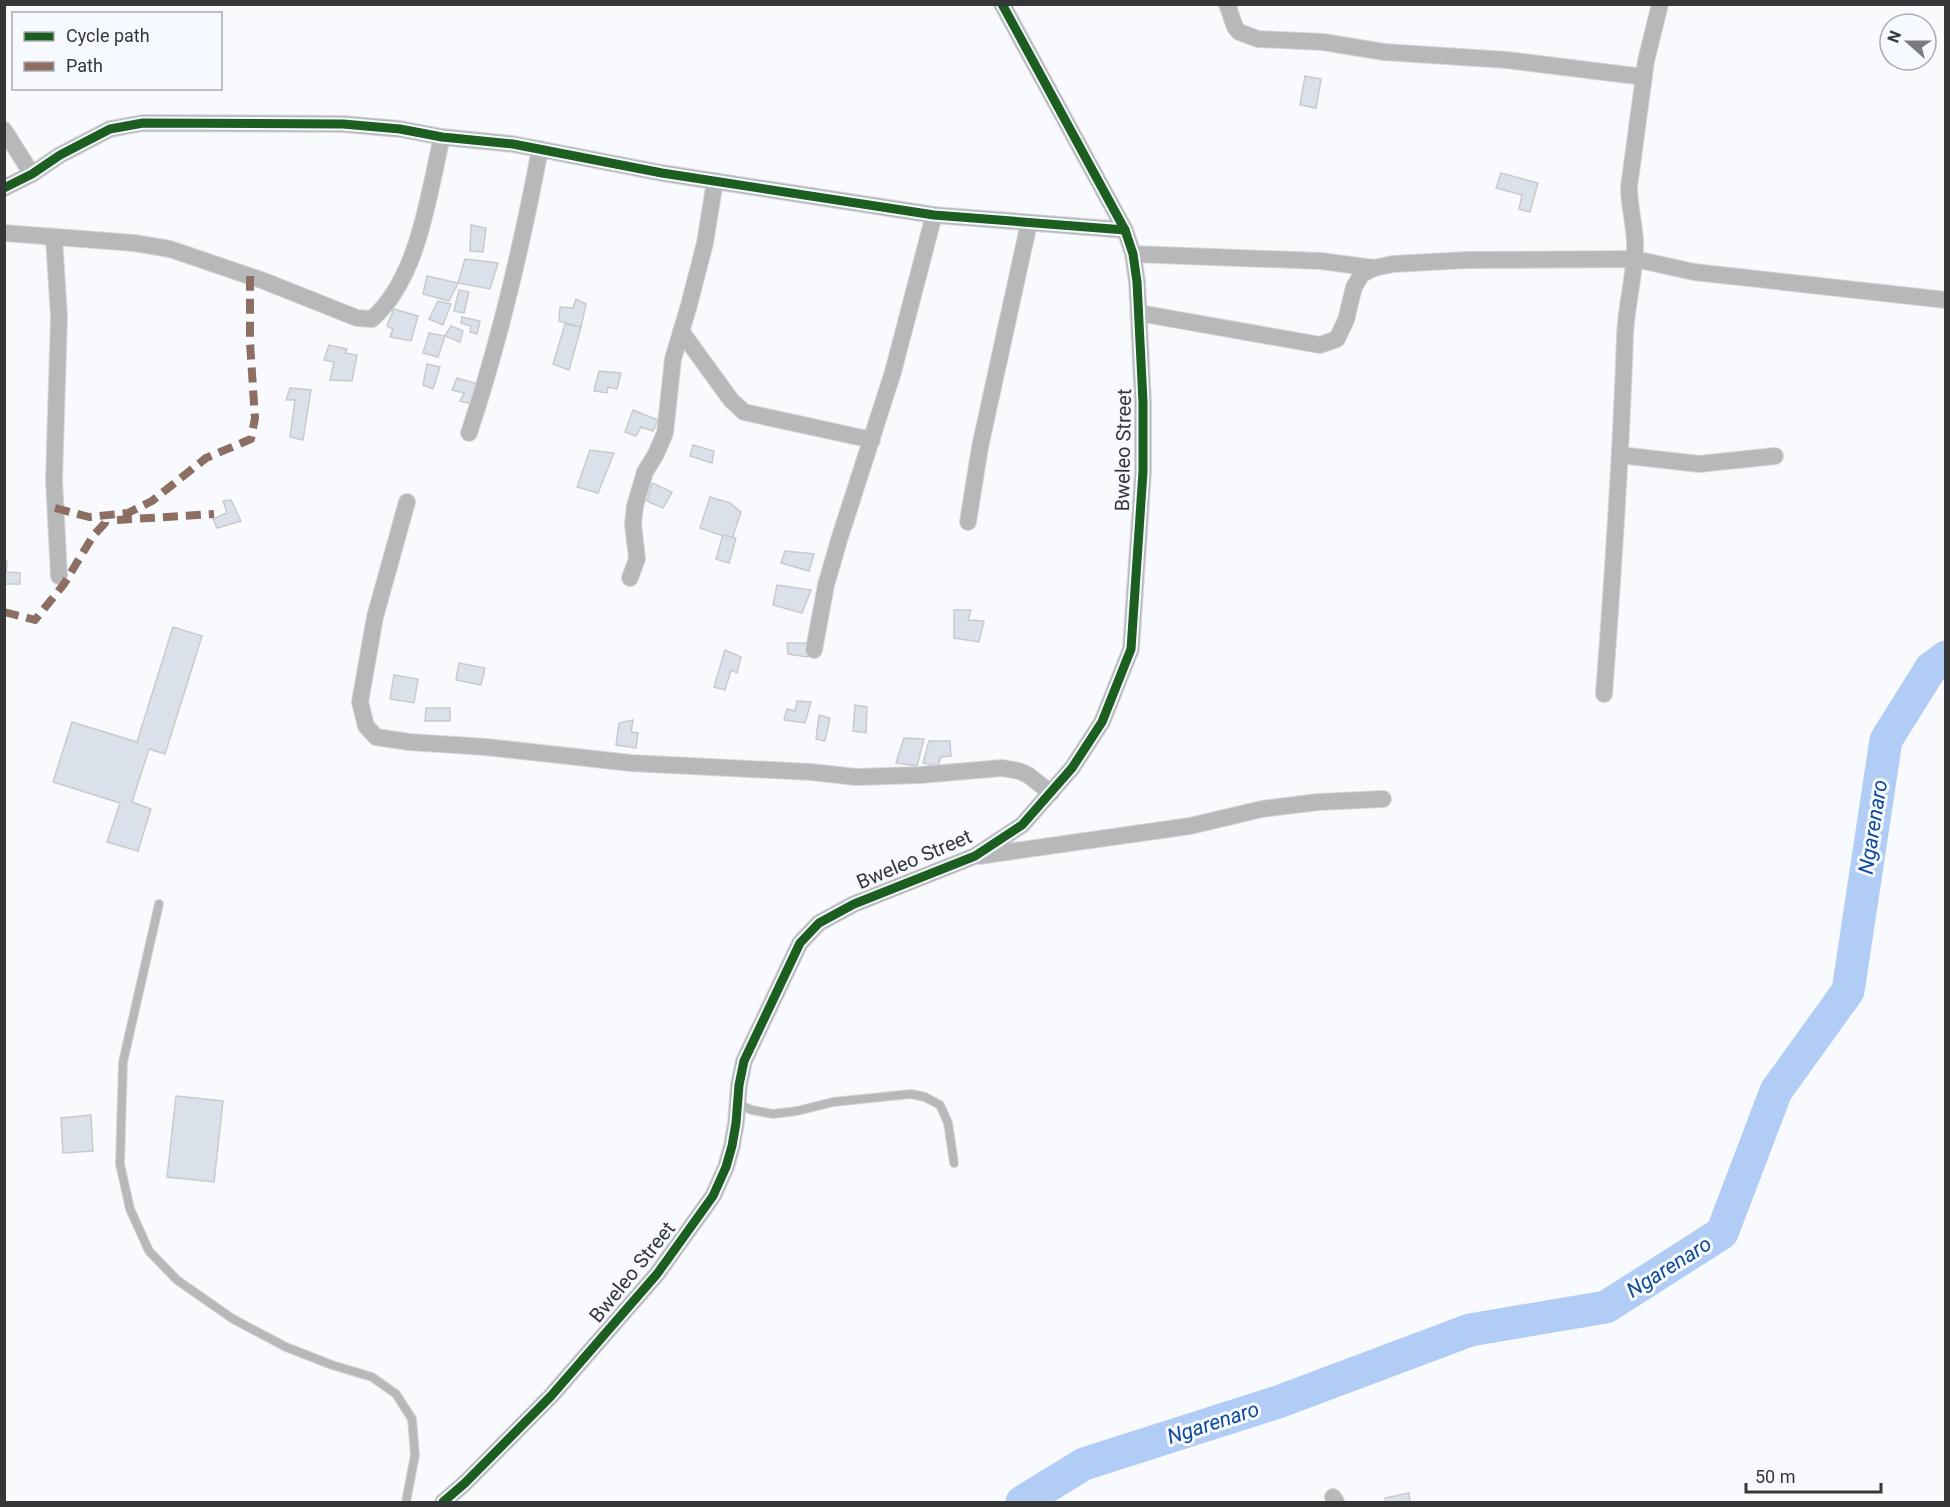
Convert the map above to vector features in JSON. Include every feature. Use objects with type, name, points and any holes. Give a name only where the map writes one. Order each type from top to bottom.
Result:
[{"type":"street","name":"Bweleo Street","points":[[443,1503],[551,1396],[657,1274],[713,1196],[726,1167],[732,1146],[744,1061],[800,943],[819,923],[854,904],[975,856],[1022,825],[1072,768],[1102,722],[1131,649],[1144,442],[1137,282],[1133,254],[1125,230],[1002,4]]},
{"type":"street","points":[[1227,4],[1239,32],[1258,39],[1323,42],[1384,52],[1507,60],[1644,77]]},
{"type":"street","points":[[1604,694],[1620,455],[1625,332],[1635,259],[1629,187],[1644,77],[1660,4]]},
{"type":"street","points":[[4,188],[33,174],[60,155],[110,129],[143,123],[343,124],[513,144],[662,173],[934,215],[1125,230]]},
{"type":"street","points":[[4,130],[33,174]]},
{"type":"street","points":[[4,233],[134,243],[170,249],[257,278],[357,318],[372,319],[382,310],[407,271],[442,137]]},
{"type":"street","points":[[469,433],[487,380],[506,306],[529,209],[540,149]]},
{"type":"street","points":[[630,578],[637,559],[633,524],[635,506],[645,472],[665,433],[672,359],[705,243],[715,181]]},
{"type":"street","points":[[813,650],[826,585],[898,352],[934,215]]},
{"type":"street","points":[[968,522],[980,447],[1029,223]]},
{"type":"street","points":[[54,238],[59,317],[54,480],[59,576]]},
{"type":"street","points":[[1133,254],[1321,261],[1374,268]]},
{"type":"street","points":[[1138,313],[1320,345],[1336,339],[1346,320],[1354,287],[1362,274],[1374,268],[1393,264],[1467,260],[1635,259],[1694,272],[1946,300]]},
{"type":"street","points":[[681,331],[731,400],[744,412],[872,440]]},
{"type":"street","points":[[1620,455],[1699,464],[1775,456]]},
{"type":"street","points":[[407,502],[375,617],[360,702],[366,726],[376,737],[631,763],[811,772],[856,777],[920,775],[1002,768],[1028,775],[1051,793]]},
{"type":"street","points":[[975,856],[1190,825],[1262,809],[1318,802],[1383,799]]},
{"type":"lane","points":[[159,904],[123,1062],[120,1164],[130,1209],[149,1251],[186,1287],[233,1319],[286,1347],[332,1365],[372,1377],[396,1394],[412,1419],[415,1455],[406,1503]]},
{"type":"lane","points":[[738,1104],[752,1110],[774,1114],[798,1111],[832,1102],[911,1094],[925,1097],[940,1105],[948,1123],[954,1163]]},
{"type":"building","points":[[1305,76],[1321,79],[1316,108],[1300,105]]},
{"type":"building","points":[[1501,173],[1538,183],[1530,212],[1519,209],[1522,195],[1496,188]]},
{"type":"building","points":[[471,225],[486,228],[483,252],[470,251]]},
{"type":"building","points":[[465,259],[498,263],[490,289],[458,283]]},
{"type":"building","points":[[427,276],[458,283],[449,301],[423,294]]},
{"type":"building","points":[[459,290],[469,292],[464,313],[454,311]]},
{"type":"building","points":[[576,299],[586,304],[581,327],[559,321],[560,307],[573,308]]},
{"type":"building","points":[[438,301],[451,304],[443,325],[429,319]]},
{"type":"building","points":[[394,309],[418,316],[411,341],[390,337],[393,329],[387,326]]},
{"type":"building","points":[[462,317],[480,321],[477,334],[470,332],[471,326],[461,323]]},
{"type":"building","points":[[565,324],[581,327],[569,370],[553,364]]},
{"type":"building","points":[[451,326],[463,331],[460,342],[445,336]]},
{"type":"building","points":[[429,333],[445,336],[438,357],[423,353]]},
{"type":"building","points":[[329,345],[347,349],[345,353],[357,355],[352,381],[330,380],[334,362],[324,360]]},
{"type":"building","points":[[427,364],[440,367],[433,389],[423,385]]},
{"type":"building","points":[[599,371],[621,373],[617,389],[608,387],[607,393],[594,391]]},
{"type":"building","points":[[457,378],[481,385],[475,405],[460,401],[464,393],[452,390]]},
{"type":"building","points":[[290,388],[311,390],[303,440],[290,437],[295,400],[286,400]]},
{"type":"building","points":[[633,410],[658,420],[653,431],[641,427],[636,436],[625,432]]},
{"type":"building","points":[[693,445],[714,451],[712,463],[690,456]]},
{"type":"building","points":[[590,450],[614,453],[598,493],[577,487]]},
{"type":"building","points":[[652,483],[672,492],[663,508],[647,501]]},
{"type":"building","points":[[710,497],[730,503],[741,512],[732,539],[700,528]]},
{"type":"building","points":[[231,500],[241,521],[217,528],[213,519],[227,513],[223,501]]},
{"type":"building","points":[[723,535],[736,538],[729,563],[716,559]]},
{"type":"building","points":[[785,551],[814,554],[809,571],[781,563]]},
{"type":"building","points":[[4,561],[7,561],[6,572],[20,573],[20,584],[4,584]]},
{"type":"building","points":[[777,585],[811,590],[802,613],[773,605]]},
{"type":"building","points":[[954,610],[971,610],[968,620],[984,621],[979,642],[954,638]]},
{"type":"building","points":[[173,627],[202,636],[165,754],[149,749],[132,802],[151,809],[138,851],[107,842],[120,803],[53,782],[72,722],[137,742]]},
{"type":"building","points":[[787,643],[815,643],[808,657],[788,654]]},
{"type":"building","points":[[725,650],[741,657],[737,673],[731,670],[725,690],[714,687]]},
{"type":"building","points":[[459,663],[485,668],[481,685],[456,680]]},
{"type":"building","points":[[394,675],[418,679],[414,703],[390,699]]},
{"type":"building","points":[[797,701],[811,702],[805,723],[784,720],[787,709],[795,711]]},
{"type":"building","points":[[855,705],[867,707],[866,733],[853,731]]},
{"type":"building","points":[[426,708],[450,708],[450,721],[425,721]]},
{"type":"building","points":[[819,715],[830,718],[825,741],[816,739]]},
{"type":"building","points":[[633,720],[631,732],[638,733],[636,748],[616,745],[619,723]]},
{"type":"building","points":[[904,738],[924,739],[917,766],[896,763]]},
{"type":"building","points":[[929,741],[950,741],[951,756],[941,757],[938,766],[923,763]]},
{"type":"building","points":[[176,1096],[223,1101],[214,1182],[167,1177]]},
{"type":"building","points":[[91,1115],[93,1151],[63,1153],[61,1118]]},
{"type":"building","points":[[1409,1493],[1410,1502],[1386,1502],[1385,1498]]},
{"type":"waterway","name":"Ngarenaro","points":[[1022,1502],[1084,1464],[1278,1402],[1470,1330],[1606,1307],[1722,1233],[1776,1091],[1848,991],[1886,740],[1931,668],[1946,657]]},
{"type":"marked path","points":[[55,508],[89,517],[128,513],[152,501],[206,458],[251,439],[255,418],[250,343],[250,276]]},
{"type":"marked path","points":[[117,520],[214,514]]},
{"type":"marked path","points":[[4,612],[35,620],[64,584],[93,536],[105,523],[105,516]]},
{"type":"cycle path","points":[[443,1502],[465,1483],[551,1396],[657,1274],[713,1196],[726,1167],[732,1146],[744,1061],[800,943],[819,923],[854,904],[975,856],[1022,825],[1072,768],[1102,722],[1131,649],[1143,472],[1143,402],[1137,282],[1133,254],[1125,230],[1002,4]]},
{"type":"cycle path","points":[[4,188],[110,129],[143,123],[343,124],[513,144],[662,173],[934,215],[1125,230]]}]
